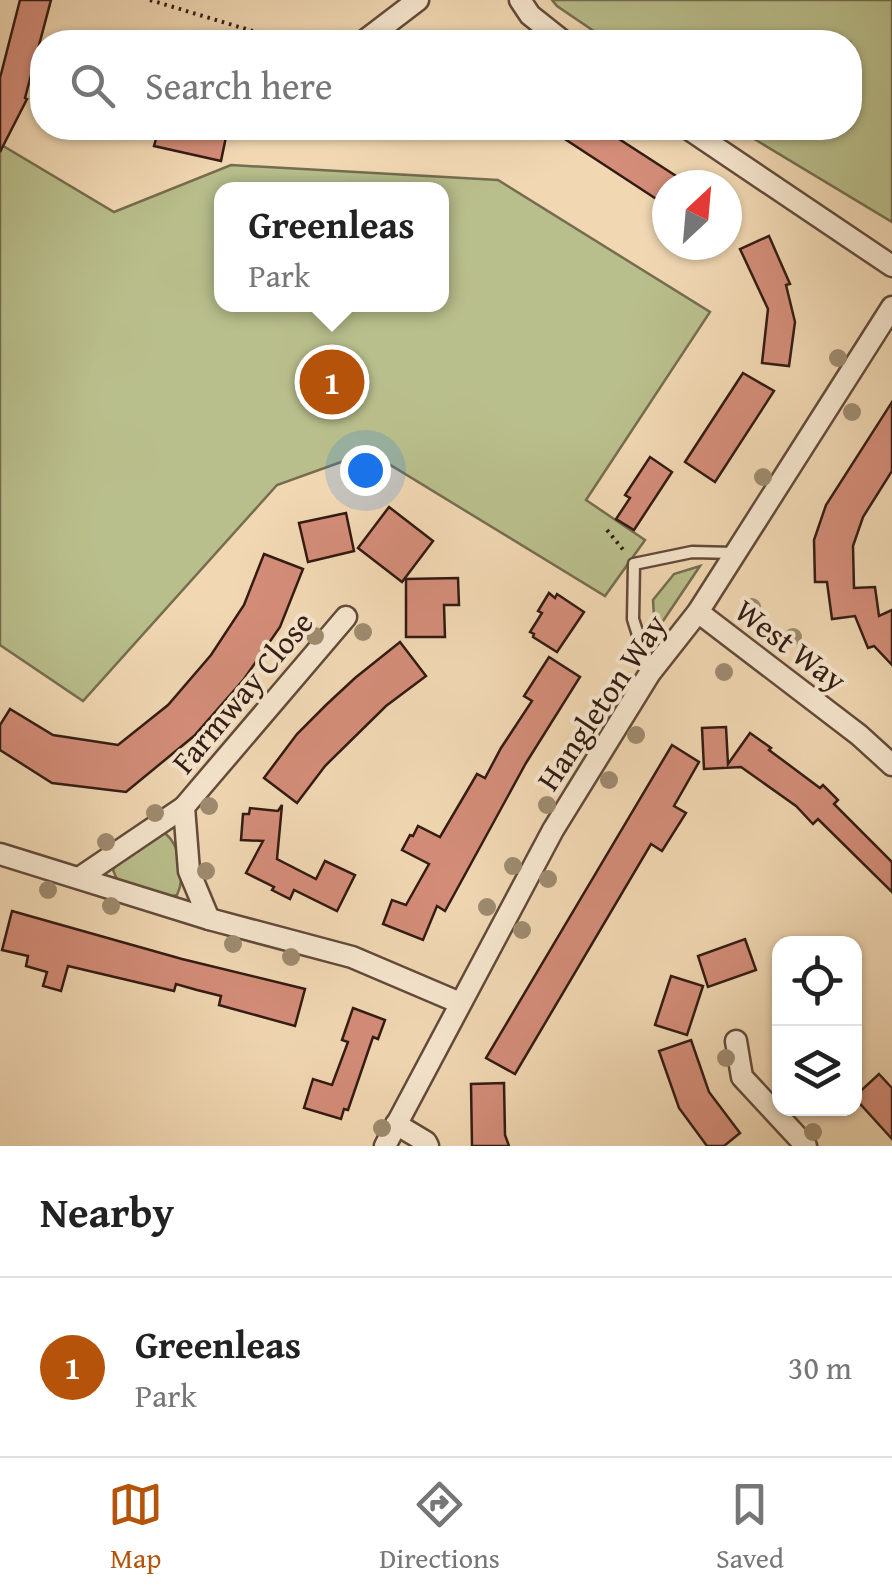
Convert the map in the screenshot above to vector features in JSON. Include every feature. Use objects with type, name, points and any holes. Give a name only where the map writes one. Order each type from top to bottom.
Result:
[{"type":"street","points":[[379,30],[418,0]]},
{"type":"street","points":[[520,0],[530,16],[548,30]]},
{"type":"street","points":[[705,140],[892,266]]},
{"type":"street","name":"Hangleton Way","points":[[385,1146],[553,830],[650,673],[698,612],[892,307]]},
{"type":"street","name":"West Way","points":[[698,612],[859,735],[892,765]]},
{"type":"street","name":"Farmway Close","points":[[79,878],[184,807],[346,617]]},
{"type":"street","name":"Farmway Close","points":[[184,807],[190,871],[210,919]]},
{"type":"street","points":[[0,854],[210,919],[352,957],[460,1004]]},
{"type":"street","points":[[736,1041],[742,1077],[806,1146]]},
{"type":"street","points":[[396,1124],[428,1146]]},
{"type":"lane","points":[[650,673],[632,619],[634,564],[692,552],[735,553]]},
{"type":"path","points":[[150,0],[249,30]]},
{"type":"path","points":[[607,530],[634,564]]},
{"type":"green space","points":[[552,0],[892,0],[892,222],[756,140],[862,140],[862,30],[592,30]]},
{"type":"green space","points":[[0,144],[114,212],[231,165],[498,180],[710,312],[586,500],[645,540],[605,596],[369,452],[277,485],[83,701],[0,645]]},
{"type":"green space","points":[[700,566],[655,633],[653,600],[674,574]]},
{"type":"green space","points":[[165,833],[180,862],[177,895],[169,897],[118,882],[113,870],[122,858],[143,842]]},
{"type":"building","points":[[20,0],[51,0],[43,30],[30,30],[27,99],[0,152],[0,78]]},
{"type":"building","points":[[156,140],[225,140],[221,161],[154,146]]},
{"type":"building","points":[[566,140],[621,140],[667,170],[652,170],[652,196]]},
{"type":"building","points":[[769,236],[790,284],[786,285],[795,322],[789,366],[762,363],[768,309],[742,248]]},
{"type":"building","points":[[743,373],[774,391],[715,482],[685,462]]},
{"type":"building","points":[[892,402],[892,471],[863,517],[853,546],[854,588],[875,587],[879,616],[892,610],[892,665],[874,646],[868,648],[855,616],[832,619],[827,582],[815,582],[814,540],[826,505]]},
{"type":"building","points":[[650,457],[672,472],[634,530],[616,519],[630,498],[625,495]]},
{"type":"building","points":[[389,507],[433,541],[402,582],[358,548]]},
{"type":"building","points":[[346,513],[354,551],[308,562],[299,523]]},
{"type":"building","points":[[264,554],[303,569],[280,627],[244,679],[194,736],[126,792],[52,783],[0,750],[0,725],[10,709],[53,735],[118,745],[168,705],[211,655],[244,605]]},
{"type":"building","points":[[458,578],[459,605],[444,605],[445,637],[406,637],[406,579]]},
{"type":"building","points":[[549,593],[584,612],[557,652],[530,632]]},
{"type":"building","points":[[400,642],[426,676],[386,706],[325,766],[297,803],[264,778],[297,734],[326,705]]},
{"type":"building","points":[[549,657],[580,677],[526,763],[445,911],[437,906],[423,940],[383,924],[392,900],[406,905],[429,864],[402,850],[410,835],[418,826],[440,837],[477,774],[485,778],[532,701],[524,696]]},
{"type":"building","points":[[726,727],[728,764],[750,733],[820,788],[823,785],[838,800],[834,804],[892,862],[892,892],[818,819],[813,824],[796,806],[741,767],[704,769],[702,728]]},
{"type":"building","points":[[672,745],[699,762],[674,806],[686,813],[662,851],[651,844],[515,1074],[486,1058]]},
{"type":"building","points":[[282,805],[277,859],[316,879],[325,861],[355,875],[337,911],[294,890],[290,899],[246,873],[263,841],[241,840],[243,814],[249,814],[250,808],[278,811]]},
{"type":"building","points":[[12,911],[305,989],[295,1026],[219,1005],[221,996],[176,984],[174,991],[68,966],[61,991],[43,986],[47,972],[26,966],[28,956],[2,950]]},
{"type":"building","points":[[745,939],[756,970],[708,987],[698,956]]},
{"type":"building","points":[[671,976],[703,986],[687,1035],[655,1025]]},
{"type":"building","points":[[353,1008],[385,1020],[378,1039],[373,1037],[348,1110],[344,1109],[341,1119],[304,1108],[313,1079],[332,1085],[348,1042],[342,1040]]},
{"type":"building","points":[[691,1040],[709,1092],[740,1133],[724,1146],[707,1146],[679,1108],[659,1051]]},
{"type":"building","points":[[879,1074],[892,1088],[892,1139],[862,1106],[862,1090]]},
{"type":"building","points":[[504,1083],[505,1135],[509,1146],[472,1146],[471,1084]]},
{"type":"place","name":"Greenleas","points":[[332,382]]}]
